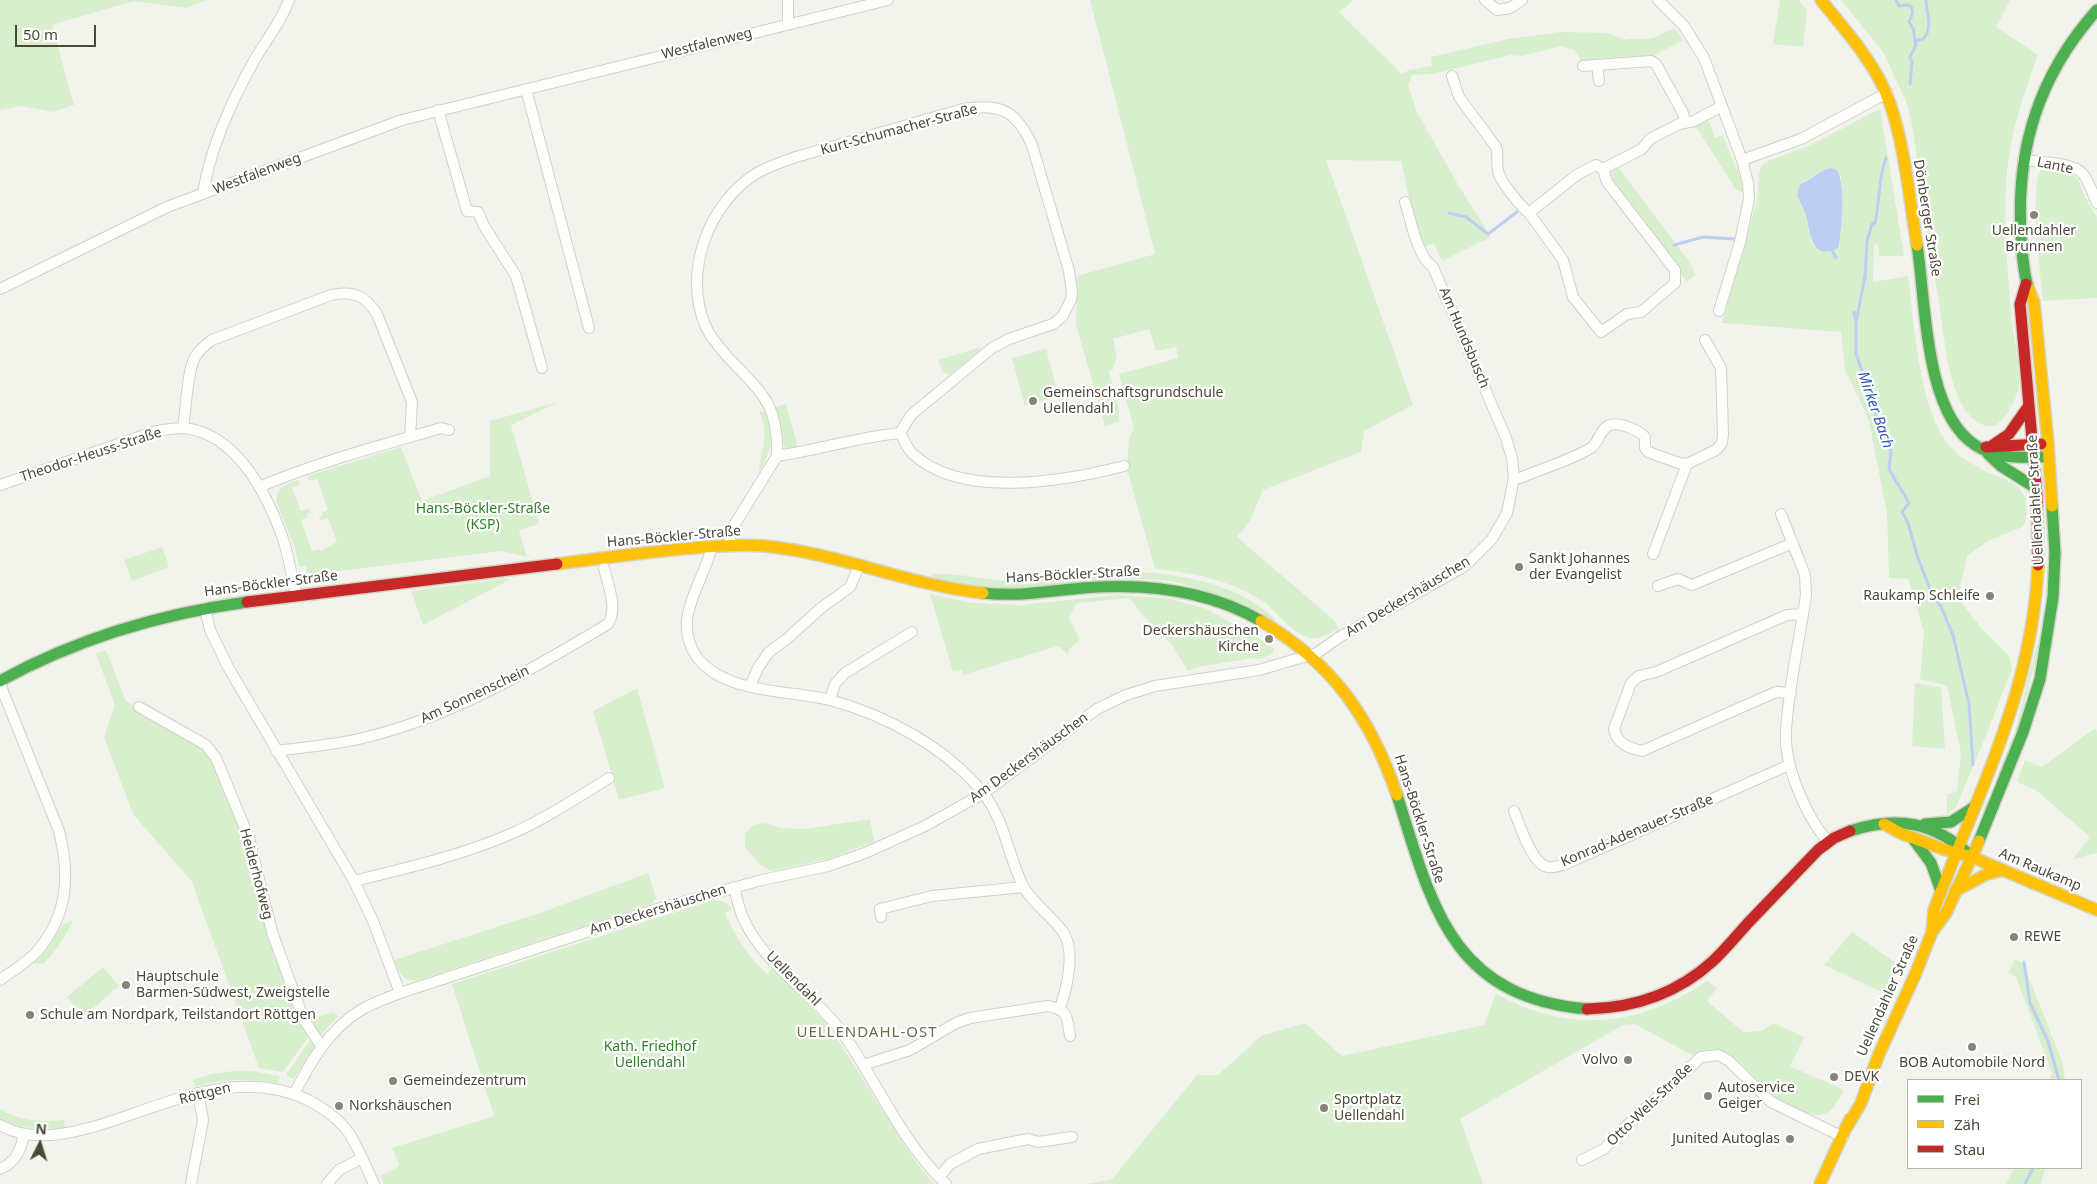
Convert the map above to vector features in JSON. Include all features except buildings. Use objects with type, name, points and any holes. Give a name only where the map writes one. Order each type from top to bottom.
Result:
[{"type":"street","points":[[203,194],[210,165],[239,90],[256,58],[284,15],[289,0]]},
{"type":"street","points":[[788,0],[788,24]]},
{"type":"street","name":"Westfalenweg","points":[[0,289],[140,219],[402,120],[888,0]]},
{"type":"street","points":[[1485,0],[1497,10],[1510,8],[1522,0]]},
{"type":"street","points":[[1658,0],[1684,26],[1704,58],[1742,160],[1748,183],[1750,199],[1740,242],[1719,311]]},
{"type":"street","name":"Dönberger Straße","points":[[1821,0],[1863,52],[1887,93],[1897,128],[1938,387],[1949,418],[1969,441],[2004,457],[2048,457]]},
{"type":"street","name":"Uellendahler Straße","points":[[1820,1184],[1845,1132],[1855,1100],[1872,1071],[1932,932],[1946,913],[1991,815],[2035,697],[2045,651],[2053,597],[2055,562],[2048,443],[2034,302],[2026,284],[2020,218],[2024,160],[2029,132],[2038,106],[2062,52],[2075,34],[2097,10]]},
{"type":"street","points":[[1583,66],[1651,60],[1656,64],[1682,113],[1685,123]]},
{"type":"street","points":[[1597,65],[1599,80]]},
{"type":"street","points":[[1452,76],[1459,97],[1496,148],[1498,172],[1501,178],[1529,212],[1563,260],[1573,297],[1598,330],[1604,332],[1627,314],[1641,312],[1675,283],[1676,274],[1607,182],[1603,170],[1596,165],[1587,168],[1529,212]]},
{"type":"street","points":[[526,88],[590,328]]},
{"type":"street","points":[[1742,160],[1801,139],[1887,93]]},
{"type":"street","points":[[1603,170],[1642,149],[1650,139],[1685,123],[1694,121],[1722,106]]},
{"type":"street","name":"Kurt-Schumacher-Straße","points":[[777,456],[777,431],[768,401],[714,342],[706,328],[698,305],[698,272],[703,243],[727,199],[740,185],[771,166],[963,109],[990,107],[1000,109],[1008,112],[1017,120],[1032,145],[1069,271],[1072,292],[1071,300],[1062,317],[1053,324],[1009,339],[992,348],[911,415],[900,433]]},
{"type":"street","points":[[438,110],[467,211],[478,212],[484,226],[516,276],[542,368]]},
{"type":"street","name":"Lante","points":[[2024,160],[2072,167],[2081,172],[2087,180],[2097,203]]},
{"type":"street","name":"Am Hundsbusch","points":[[1405,202],[1421,253],[1426,263],[1433,267],[1506,438],[1512,458],[1514,478]]},
{"type":"street","name":"Uellendahler Straße","points":[[1932,932],[1934,910],[2009,716],[2030,643],[2039,566],[2034,458],[2020,304],[2026,284]]},
{"type":"street","points":[[183,428],[194,359],[200,349],[212,340],[331,295],[346,292],[358,295],[370,303],[377,314],[412,402],[410,437]]},
{"type":"street","points":[[1514,478],[1520,478],[1593,447],[1605,427],[1617,424],[1645,437],[1648,452],[1679,463],[1687,464],[1716,450],[1725,441],[1721,368],[1705,340]]},
{"type":"street","points":[[1985,447],[2009,434],[2028,407]]},
{"type":"street","name":"Theodor-Heuss-Straße","points":[[0,486],[156,431],[183,428],[210,437],[232,452],[259,487],[282,535],[297,596]]},
{"type":"street","points":[[259,487],[299,470],[440,428],[449,430]]},
{"type":"street","points":[[730,545],[730,532],[777,456],[900,433],[911,452],[924,463],[967,479],[999,482],[1048,480],[1076,477],[1124,466]]},
{"type":"street","points":[[1985,447],[2048,443]]},
{"type":"street","points":[[1985,447],[2001,466],[2036,488]]},
{"type":"street","points":[[1653,554],[1687,464]]},
{"type":"street","name":"Am Deckershäuschen","points":[[294,1094],[322,1047],[345,1022],[360,1011],[400,993],[648,912],[734,887],[828,866],[865,854],[925,826],[984,793],[1097,709],[1126,694],[1155,686],[1259,670],[1316,653],[1343,635],[1471,561],[1492,539],[1507,513],[1514,478]]},
{"type":"street","points":[[1780,514],[1805,575],[1806,594],[1786,733],[1789,765],[1813,821],[1828,842]]},
{"type":"street","points":[[1658,586],[1678,579],[1692,585],[1793,543]]},
{"type":"street","points":[[712,546],[708,563],[694,590],[687,613],[688,636],[697,656],[711,670],[730,681],[830,700],[872,715],[931,745],[959,767],[984,793],[996,811],[1024,887],[1068,940],[1067,987],[1060,1008]]},
{"type":"street","name":"Hans-Böckler-Straße","points":[[0,682],[61,649],[160,616],[205,608],[632,554],[712,546],[763,546],[859,566],[928,584],[983,593],[1023,594],[1129,585],[1183,590],[1210,598],[1257,619],[1284,635],[1309,655],[1338,684],[1356,709],[1379,747],[1431,902],[1452,941],[1489,978],[1515,993],[1534,1000],[1578,1008],[1598,1009],[1633,1004],[1674,988],[1706,967],[1828,842],[1859,827],[1904,821],[1920,824],[1948,836],[1958,848]]},
{"type":"street","points":[[750,686],[758,668],[769,652],[822,608],[850,588],[859,566]]},
{"type":"street","name":"Am Sonnenschein","points":[[276,751],[363,738],[422,721],[497,687],[554,656],[608,624],[612,618],[613,609],[604,568]]},
{"type":"street","points":[[205,608],[210,630],[228,667],[354,881],[373,920],[400,993]]},
{"type":"street","points":[[1791,693],[1776,692],[1642,751],[1628,748],[1619,741],[1615,734],[1614,729],[1631,683],[1639,676],[1656,672],[1787,615],[1803,614]]},
{"type":"street","points":[[830,700],[836,684],[845,672],[912,632]]},
{"type":"street","points":[[0,682],[59,831],[64,849],[66,875],[64,900],[57,921],[39,950],[0,980]]},
{"type":"street","name":"Heiderhofweg","points":[[139,707],[206,745],[216,758],[249,838],[272,932],[304,1020],[322,1047]]},
{"type":"street","name":"Konrad-Adenauer-Straße","points":[[1514,811],[1536,861],[1548,867],[1586,855],[1789,765]]},
{"type":"street","points":[[354,881],[492,842],[516,832],[609,778]]},
{"type":"street","points":[[1920,824],[1932,825],[1951,822],[1974,808]]},
{"type":"street","points":[[1884,824],[1910,836],[1958,848]]},
{"type":"street","points":[[1910,836],[1922,847],[1934,868],[1941,891]]},
{"type":"street","name":"Am Raukamp","points":[[1958,848],[1972,857],[2097,910]]},
{"type":"street","points":[[1955,891],[1987,874],[2003,870]]},
{"type":"street","name":"Uellendahl","points":[[734,887],[743,918],[752,934],[772,960],[824,1010],[842,1033],[924,1163],[942,1181]]},
{"type":"street","points":[[881,917],[880,909],[932,896],[1024,887]]},
{"type":"street","points":[[863,1065],[910,1050],[956,1022],[970,1018],[1048,1006],[1060,1008],[1067,1016],[1070,1036]]},
{"type":"street","name":"Otto-Wels-Straße","points":[[1582,1160],[1604,1149],[1701,1057],[1719,1055],[1729,1061],[1771,1102],[1845,1132]]},
{"type":"street","name":"Röttgen","points":[[0,1125],[24,1134],[56,1135],[198,1093],[229,1086],[278,1089],[313,1103],[338,1120],[348,1132],[374,1184]]},
{"type":"street","points":[[191,1184],[203,1120],[198,1093]]},
{"type":"street","points":[[0,1169],[12,1163],[17,1155],[24,1134]]},
{"type":"street","points":[[942,1181],[950,1164],[978,1149],[1028,1139],[1038,1142],[1072,1137]]},
{"type":"street","points":[[327,1184],[339,1170],[362,1158]]},
{"type":"green space","points":[[0,0],[207,0],[187,8],[133,1],[52,25],[74,105],[53,112],[22,106],[0,110]]},
{"type":"green space","points":[[1090,0],[1354,0],[1339,12],[1402,74],[1409,70],[1432,66],[1431,57],[1508,39],[1560,32],[1608,33],[1626,41],[1626,39],[1651,39],[1674,28],[1684,40],[1651,57],[1582,62],[1574,50],[1561,46],[1521,56],[1510,55],[1433,74],[1412,75],[1408,85],[1416,110],[1457,183],[1491,237],[1442,261],[1434,244],[1423,247],[1412,212],[1401,161],[1326,160],[1413,405],[1364,431],[1361,452],[1263,490],[1250,521],[1237,537],[1334,620],[1340,631],[1337,633],[1336,630],[1318,638],[1307,637],[1289,626],[1268,605],[1238,588],[1197,575],[1155,569],[1127,469],[1129,438],[1134,429],[1119,374],[1178,358],[1176,347],[1156,351],[1149,329],[1113,339],[1117,357],[1112,370],[1109,371],[1119,410],[1119,422],[1105,426],[1076,325],[1077,276],[1155,254]]},
{"type":"green space","points":[[1780,0],[1799,0],[1807,11],[1803,47],[1773,44]]},
{"type":"green space","points":[[1841,0],[2010,0],[1996,27],[2038,55],[2014,128],[2006,182],[2006,247],[2019,385],[2017,395],[2011,407],[2003,419],[1995,426],[1984,425],[1975,421],[1968,414],[1957,395],[1950,373],[1912,125],[1906,101],[1883,52]]},
{"type":"green space","points":[[1880,109],[1904,256],[1879,256],[1878,245],[1874,243],[1873,282],[1908,276],[1920,365],[1931,411],[1940,430],[1950,446],[1958,454],[1967,461],[2016,486],[2023,493],[2026,500],[2025,523],[2022,527],[1988,541],[1967,556],[1960,589],[1961,602],[1982,629],[2009,656],[2012,669],[1956,807],[1947,814],[1947,794],[1957,791],[1961,753],[1947,686],[1920,679],[1924,632],[1908,579],[1889,578],[1887,514],[1869,421],[1845,369],[1841,332],[1722,323],[1758,197],[1760,170],[1765,162],[1808,146]],"holes":[[[1831,168],[1841,177],[1842,218],[1834,250],[1828,251],[1812,244],[1805,214],[1797,195],[1800,184],[1822,171]]]},
{"type":"green space","points":[[1708,119],[1715,138],[1723,135],[1737,170],[1739,169],[1743,192],[1736,190],[1695,125]]},
{"type":"green space","points":[[1618,167],[1689,261],[1696,275],[1687,282],[1612,182],[1611,173]]},
{"type":"green space","points":[[2046,168],[2072,174],[2078,179],[2086,199],[2097,217],[2097,298],[2043,301],[2036,194],[2041,170]]},
{"type":"green space","points":[[978,348],[980,350],[950,375],[943,372],[938,360]]},
{"type":"green space","points":[[1046,349],[1059,396],[1025,406],[1012,358]]},
{"type":"green space","name":"Hans-Böckler-Straße (KSP)","points":[[558,402],[511,425],[539,524],[519,530],[527,557],[502,551],[307,575],[306,566],[299,567],[295,548],[276,501],[278,492],[283,487],[298,480],[300,484],[292,488],[301,511],[309,509],[310,512],[307,514],[308,517],[301,520],[312,551],[320,549],[321,551],[337,542],[328,518],[320,521],[321,513],[328,510],[317,479],[309,481],[307,476],[401,447],[422,501],[490,476],[490,421]]},
{"type":"green space","points":[[786,404],[797,443],[794,450],[786,448],[783,443],[776,407]]},
{"type":"green space","points":[[759,411],[769,414],[771,438],[767,458],[759,473],[764,442],[764,428]]},
{"type":"green space","points":[[162,547],[169,567],[132,581],[124,560]]},
{"type":"green space","points":[[1119,571],[1181,577],[1222,587],[1241,595],[1275,619],[1274,621],[1209,592],[1168,581],[1130,579],[1036,588],[996,589],[934,579],[931,574],[953,574],[1019,581]]},
{"type":"green space","points":[[509,578],[509,580],[423,625],[411,591]]},
{"type":"green space","points":[[930,594],[973,603],[1020,605],[1116,595],[1171,599],[1207,609],[1260,639],[1273,648],[1274,651],[1262,658],[1198,667],[1188,671],[1172,645],[1140,612],[1130,598],[1077,603],[1069,618],[1080,640],[1069,649],[1068,654],[1058,646],[963,675],[962,670],[953,672]]},
{"type":"green space","points":[[2040,643],[2017,731],[1984,819],[1981,818],[2015,731],[2037,644]]},
{"type":"green space","points":[[106,650],[126,701],[210,751],[243,830],[268,928],[308,1038],[283,1072],[259,1068],[192,882],[133,814],[104,737],[115,705],[96,654]]},
{"type":"green space","points":[[1915,683],[1941,687],[1945,749],[1912,746]]},
{"type":"green space","points":[[637,688],[665,788],[619,800],[593,711]]},
{"type":"green space","points":[[2095,728],[2097,732],[2097,853],[2073,859],[2090,837],[2037,791],[2017,782],[2025,760],[2042,767]]},
{"type":"green space","points":[[870,819],[874,842],[828,859],[771,871],[759,864],[745,847],[745,834],[753,825],[765,823],[781,828],[805,829]]},
{"type":"green space","points":[[648,873],[656,898],[652,904],[416,981],[404,977],[394,960],[540,913]]},
{"type":"green space","name":"Kath. Friedhof Uellendahl","points":[[713,900],[724,902],[730,907],[732,910],[725,913],[729,922],[754,961],[767,974],[773,967],[829,1026],[913,1158],[934,1184],[384,1184],[381,1175],[400,1166],[392,1148],[494,1116],[452,984]]},
{"type":"green space","points":[[73,920],[60,944],[43,964],[31,963],[50,945],[62,925]]},
{"type":"green space","points":[[1852,932],[1899,965],[1886,994],[1824,965]]},
{"type":"green space","points":[[2015,959],[2023,963],[2062,1061],[2065,1079],[2050,1079],[2052,1073],[2016,977],[2008,973]]},
{"type":"green space","points":[[103,967],[119,986],[83,1017],[67,997]]},
{"type":"green space","name":"Sportplatz Uellendahl","points":[[1707,981],[1717,988],[1707,1001],[1743,1032],[1761,1031],[1774,1023],[1804,1037],[1790,1066],[1844,1090],[1832,1109],[1822,1115],[1815,1115],[1783,1102],[1767,1091],[1737,1059],[1725,1052],[1708,1050],[1692,1055],[1635,1024],[1623,1025],[1460,1119],[1483,1184],[1087,1184],[1112,1179],[1197,1075],[1218,1075],[1261,1036],[1305,1023],[1342,1056],[1484,1025],[1496,994],[1523,1007],[1550,1015],[1603,1020],[1629,1016],[1655,1008],[1681,997]]},
{"type":"green space","points":[[333,1012],[338,1017],[319,1037],[307,1021]]},
{"type":"green space","points":[[310,1040],[315,1047],[293,1079],[287,1076],[287,1073]]},
{"type":"green space","points":[[252,1071],[280,1076],[278,1083],[236,1080],[195,1087],[193,1080],[212,1074]]},
{"type":"green space","points":[[0,1109],[30,1120],[64,1120],[65,1128],[40,1129],[23,1127],[0,1118]]},
{"type":"green space","points":[[2014,1169],[2046,1169],[2040,1184],[2006,1184]]},
{"type":"water","points":[[1831,168],[1837,170],[1842,186],[1841,230],[1838,248],[1821,251],[1816,248],[1810,235],[1805,213],[1797,195],[1800,184]]},
{"type":"waterway","points":[[1896,0],[1899,6],[1909,5],[1912,9],[1909,22],[1913,28],[1915,41]]},
{"type":"waterway","name":"Mirker Bach","points":[[1910,84],[1912,62],[1910,57],[1916,45],[1915,41],[1923,39],[1929,25],[1926,0]]},
{"type":"waterway","name":"Mirker Bach","points":[[1886,158],[1875,223],[1872,224],[1867,241],[1865,277],[1856,322],[1856,353],[1883,438],[1891,451],[1889,469],[1909,503],[1902,512],[1908,523],[1918,558],[1930,589],[1941,607],[1953,635],[1969,704],[1973,765]]},
{"type":"waterway","points":[[1449,213],[1466,217],[1488,234],[1517,212]]},
{"type":"waterway","points":[[1674,245],[1703,237],[1735,239]]},
{"type":"waterway","points":[[1832,250],[1836,258]]},
{"type":"waterway","name":"Mirker Bach","points":[[1854,312],[1856,321]]},
{"type":"waterway","name":"Mirker Bach","points":[[2024,962],[2030,1003],[2048,1041],[2059,1079]]},
{"type":"waterway","name":"Mirker Bach","points":[[2025,1184],[2032,1169]]},
{"type":"traffic: fast","points":[[2028,287],[2022,254],[2020,202],[2028,142],[2035,114],[2060,60],[2097,10]]},
{"type":"traffic: fast","points":[[1917,245],[1930,354],[1946,408],[1958,429],[1975,445],[1999,455],[2042,457]]},
{"type":"traffic: fast","points":[[1988,454],[2001,466],[2036,488]]},
{"type":"traffic: fast","points":[[1979,841],[2023,732],[2040,679],[2053,597],[2055,553],[2052,506]]},
{"type":"traffic: fast","points":[[983,593],[1020,594],[1105,587],[1151,588],[1197,595],[1240,610],[1261,621]]},
{"type":"traffic: fast","points":[[0,681],[59,652],[120,630],[183,613],[247,602]]},
{"type":"traffic: fast","points":[[1397,795],[1422,874],[1437,908],[1454,939],[1476,965],[1505,986],[1541,1001],[1587,1009]]},
{"type":"traffic: fast","points":[[1925,824],[1951,822],[1974,807]]},
{"type":"traffic: fast","points":[[1850,831],[1884,823],[1915,825],[1930,829],[1944,836],[1972,857]]},
{"type":"traffic: fast","points":[[1914,840],[1931,863],[1941,891]]},
{"type":"traffic: slow","points":[[1821,0],[1872,67],[1892,108],[1901,146],[1917,245]]},
{"type":"traffic: slow","points":[[2028,287],[2034,302],[2048,443],[2052,506]]},
{"type":"traffic: slow","points":[[557,564],[693,548],[737,545],[764,546],[819,555],[928,583],[983,593]]},
{"type":"traffic: slow","points":[[1932,931],[1934,910],[2000,741],[2014,699],[2026,656],[2034,611],[2038,565]]},
{"type":"traffic: slow","points":[[1261,621],[1286,637],[1308,655],[1345,694],[1361,716],[1374,740],[1397,795]]},
{"type":"traffic: slow","points":[[1884,824],[1900,833],[1943,849],[1972,857],[2097,910]]},
{"type":"traffic: slow","points":[[1847,1127],[1861,1103],[1879,1054],[1915,975],[1932,932],[1946,913],[1979,841]]},
{"type":"traffic: slow","points":[[1955,891],[1987,874],[2003,870]]},
{"type":"traffic: slow","points":[[1820,1184],[1850,1119]]},
{"type":"traffic: jam","points":[[2026,284],[2020,304],[2037,496],[2038,565]]},
{"type":"traffic: jam","points":[[1990,447],[2009,434],[2028,407]]},
{"type":"traffic: jam","points":[[1986,447],[2041,444]]},
{"type":"traffic: jam","points":[[247,602],[557,564]]},
{"type":"traffic: jam","points":[[1587,1009],[1622,1006],[1638,1002],[1655,997],[1685,982],[1713,961],[1818,850],[1834,838],[1850,831]]},
{"type":"place","name":"Uellendahler Brunnen","points":[[2034,215]]},
{"type":"place","name":"Gemeinschaftsgrundschule Uellendahl","points":[[1033,401]]},
{"type":"place","name":"Sankt Johannes der Evangelist","points":[[1519,567]]},
{"type":"place","name":"Raukamp Schleife","points":[[1990,596]]},
{"type":"place","name":"Deckershäuschen Kirche","points":[[1269,639]]},
{"type":"place","name":"REWE","points":[[2014,937]]},
{"type":"place","name":"Hauptschule Barmen-Südwest, Zweigstelle","points":[[126,985]]},
{"type":"place","name":"Schule am Nordpark, Teilstandort Röttgen","points":[[30,1015]]},
{"type":"place","name":"BOB Automobile Nord","points":[[1972,1047]]},
{"type":"place","name":"Volvo","points":[[1628,1060]]},
{"type":"place","name":"DEVK","points":[[1834,1077]]},
{"type":"place","name":"Gemeindezentrum","points":[[393,1081]]},
{"type":"place","name":"Autoservice Geiger","points":[[1708,1096]]},
{"type":"place","name":"Norkshäuschen","points":[[339,1106]]},
{"type":"place","name":"Sportplatz Uellendahl","points":[[1324,1108]]},
{"type":"place","name":"Junited Autoglas","points":[[1790,1139]]},
{"type":"district","name":"UELLENDAHL-OST","points":[[867,1033]]}]
